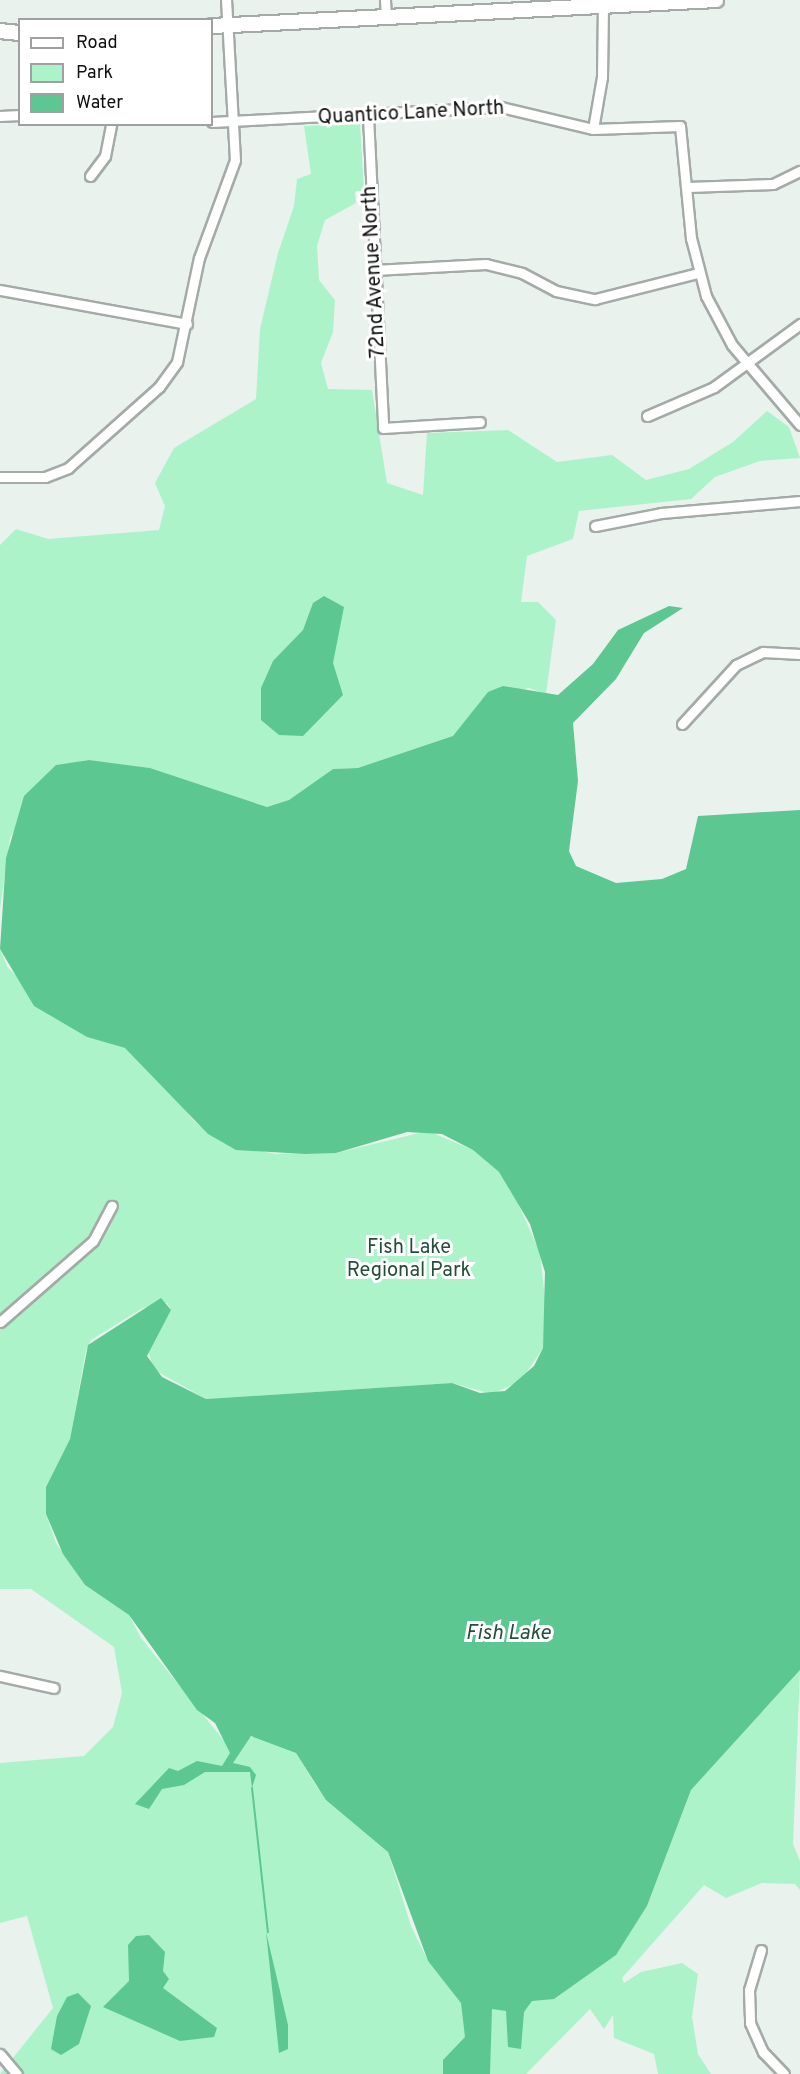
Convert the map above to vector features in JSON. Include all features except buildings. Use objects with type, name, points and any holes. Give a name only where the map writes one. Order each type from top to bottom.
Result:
[{"type":"street","points":[[0,477],[45,477],[80,461],[167,379],[182,351],[199,258],[235,160],[230,25],[226,0]]},
{"type":"street","points":[[385,0],[386,17]]},
{"type":"street","points":[[213,26],[716,0]]},
{"type":"street","points":[[593,129],[602,77],[603,6]]},
{"type":"street","points":[[0,31],[18,34]]},
{"type":"street","points":[[0,38],[18,34]]},
{"type":"street","name":"Quantico Lane North","points":[[213,122],[368,116],[501,107],[593,129],[680,126],[688,187]]},
{"type":"street","points":[[0,116],[18,115]]},
{"type":"street","name":"72nd Avenue North","points":[[368,116],[383,428],[480,422]]},
{"type":"street","points":[[90,176],[105,156],[111,126]]},
{"type":"street","points":[[800,171],[773,184],[688,187],[698,273],[717,320],[745,361],[800,425]]},
{"type":"street","points":[[374,270],[486,264],[522,273],[556,291],[595,299],[698,273]]},
{"type":"street","points":[[0,290],[187,324]]},
{"type":"street","points":[[647,416],[714,387],[745,361],[800,324]]},
{"type":"street","points":[[595,526],[661,513],[800,501]]},
{"type":"street","points":[[682,724],[736,664],[762,652],[800,654]]},
{"type":"street","points":[[0,1322],[93,1241],[112,1206]]},
{"type":"street","points":[[0,1676],[54,1688]]},
{"type":"street","points":[[760,1950],[749,1990],[750,2023],[763,2052],[784,2074]]},
{"type":"street","points":[[0,2055],[17,2074]]},
{"type":"green space","points":[[360,124],[364,191],[355,192],[356,203],[325,220],[317,246],[319,280],[335,300],[333,332],[321,363],[328,389],[372,390],[387,483],[423,495],[427,433],[508,430],[557,462],[612,455],[646,480],[689,469],[733,442],[767,411],[789,427],[800,458],[760,461],[715,477],[691,499],[579,511],[573,539],[527,556],[521,602],[538,602],[556,620],[546,694],[529,688],[481,700],[464,730],[442,742],[358,768],[333,769],[289,800],[267,807],[150,768],[89,760],[56,765],[10,838],[0,909],[0,545],[16,529],[48,539],[159,530],[165,506],[155,483],[174,448],[256,399],[260,329],[278,253],[294,206],[297,179],[311,174],[304,126]]},
{"type":"green space","name":"Fish Lake Regional Park","points":[[0,949],[8,968],[87,1037],[125,1048],[157,1076],[194,1121],[223,1143],[276,1154],[336,1153],[428,1131],[473,1150],[499,1172],[517,1201],[540,1253],[546,1309],[543,1348],[521,1381],[492,1394],[452,1383],[206,1399],[153,1369],[148,1348],[171,1310],[167,1303],[143,1308],[91,1340],[86,1350],[70,1439],[46,1487],[46,1514],[56,1543],[85,1585],[129,1615],[141,1638],[225,1742],[259,1736],[296,1753],[317,1787],[388,1852],[411,1926],[428,1961],[454,1993],[554,1999],[616,1954],[647,1906],[691,1790],[800,1670],[793,1844],[800,1861],[800,1890],[795,1884],[762,1883],[726,1898],[704,1885],[622,1978],[624,1983],[641,1972],[682,1963],[698,1974],[692,2017],[698,2054],[711,2074],[658,2074],[654,2054],[614,2038],[613,2015],[604,2029],[590,2009],[526,2074],[0,2074],[53,2008],[27,1916],[0,1923],[0,1763],[84,1756],[113,1727],[122,1693],[114,1647],[31,1589],[0,1589]]},
{"type":"water","points":[[324,596],[344,607],[333,663],[343,695],[303,736],[279,735],[261,720],[261,688],[273,661],[303,630],[313,603]]},
{"type":"water","name":"Fish Lake","points":[[669,606],[683,608],[644,633],[616,679],[573,723],[578,781],[569,851],[576,866],[616,883],[662,879],[686,869],[698,816],[800,810],[800,1670],[691,1790],[647,1906],[616,1955],[554,1999],[532,2001],[524,2012],[521,2049],[508,2047],[506,2011],[492,2009],[490,2074],[443,2074],[443,2060],[465,2037],[461,2003],[428,1961],[388,1852],[326,1800],[296,1753],[251,1736],[233,1763],[250,1767],[256,1775],[252,1788],[250,1772],[205,1772],[184,1785],[162,1789],[149,1809],[135,1804],[169,1768],[178,1771],[197,1761],[222,1766],[230,1753],[215,1723],[197,1710],[129,1615],[85,1585],[63,1554],[46,1514],[46,1487],[70,1439],[88,1345],[161,1298],[171,1310],[147,1356],[162,1377],[206,1399],[452,1383],[480,1393],[505,1391],[534,1366],[543,1348],[545,1272],[530,1224],[499,1172],[473,1150],[442,1134],[407,1132],[336,1153],[305,1154],[236,1150],[208,1134],[125,1048],[87,1037],[34,1006],[0,949],[6,858],[24,796],[56,765],[89,760],[150,768],[267,807],[289,800],[333,769],[358,768],[453,736],[488,692],[503,686],[558,695],[593,664],[618,630]]},
{"type":"water","points":[[266,1932],[288,2025],[288,2049],[279,2053]]},
{"type":"water","points":[[149,1935],[165,1952],[163,1971],[169,1979],[163,1988],[217,2028],[214,2037],[180,2041],[103,2007],[129,1981],[128,1945],[136,1936]]},
{"type":"water","points":[[78,1993],[91,2006],[79,2044],[61,2055],[51,2049],[57,2016],[67,1997]]},
{"type":"waterway","points":[[252,1788],[268,1932]]}]
